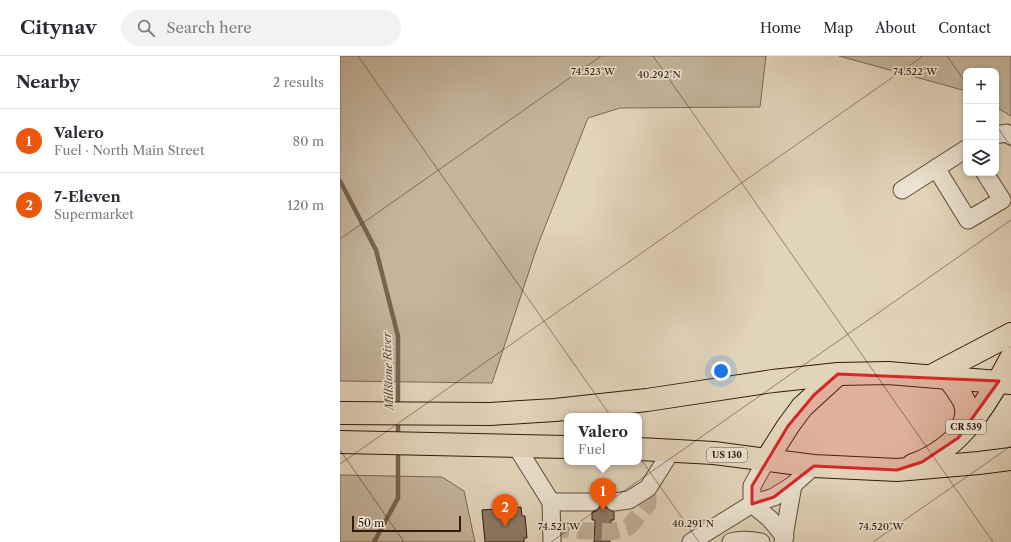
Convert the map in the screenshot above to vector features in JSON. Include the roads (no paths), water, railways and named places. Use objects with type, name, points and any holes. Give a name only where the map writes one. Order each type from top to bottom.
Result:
[{"type":"highway","points":[[939,377],[1011,334]]},
{"type":"highway","name":"CR 539","points":[[897,470],[922,462],[958,438],[988,400],[1005,382],[1011,358]]},
{"type":"highway","points":[[766,459],[802,407],[838,374]]},
{"type":"highway","points":[[340,413],[490,414],[555,410],[647,400],[773,381],[838,374],[888,374],[1005,382]]},
{"type":"highway","points":[[939,377],[963,398],[967,410],[966,421],[958,438]]},
{"type":"highway","points":[[788,426],[791,441],[796,452],[814,466]]},
{"type":"highway","points":[[340,442],[564,447]]},
{"type":"highway","name":"US 130","points":[[642,449],[672,450],[766,459],[814,466],[897,470],[1011,460]]},
{"type":"street","points":[[999,134],[1006,133],[1011,136]]},
{"type":"street","points":[[902,190],[963,151]]},
{"type":"street","points":[[936,168],[968,220],[1002,200],[987,176]]},
{"type":"street","points":[[516,446],[551,502],[552,542]]},
{"type":"street","points":[[614,502],[629,500],[648,488],[672,450]]},
{"type":"street","points":[[752,504],[752,486],[766,459]]},
{"type":"street","points":[[692,542],[752,504],[774,497],[793,485],[814,466]]},
{"type":"street","points":[[784,539],[793,485]]},
{"type":"street","points":[[551,502],[592,502]]},
{"type":"street","points":[[752,504],[770,519],[784,539]]},
{"type":"street","points":[[716,527],[727,542]]},
{"type":"street","points":[[731,542],[738,540],[752,540],[761,542]]},
{"type":"waterway","name":"Millstone River","points":[[340,181],[376,250],[398,336],[398,409]]},
{"type":"waterway","name":"Millstone River","points":[[398,420],[398,437]]},
{"type":"waterway","name":"Millstone River","points":[[374,542],[398,498],[398,448]]},
{"type":"tunnel","points":[[552,529],[610,532],[629,527],[648,504],[648,488]]},
{"type":"place","name":"Valero","points":[[603,511]]},
{"type":"place","name":"7-Eleven","points":[[505,527]]}]
